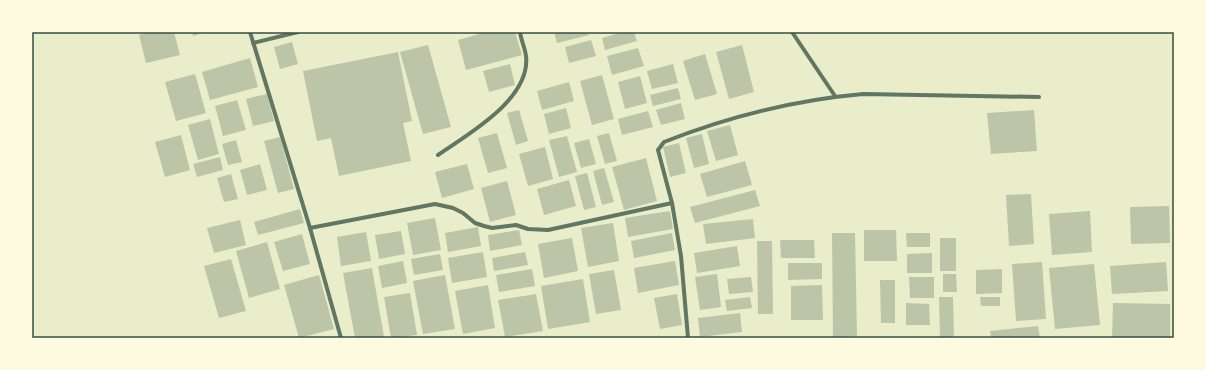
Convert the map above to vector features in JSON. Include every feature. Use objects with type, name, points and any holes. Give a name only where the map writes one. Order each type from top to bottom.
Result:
[{"type":"street","points":[[250,32],[310,228],[341,338]]},
{"type":"street","points":[[253,43],[298,32]]},
{"type":"street","points":[[438,155],[497,111],[518,88],[523,79],[526,57],[520,32]]},
{"type":"street","points":[[792,32],[835,96]]},
{"type":"street","points":[[688,338],[681,256],[672,203],[658,150],[664,142],[749,115],[807,100],[835,96],[877,94],[1039,96]]},
{"type":"street","points":[[310,228],[435,204],[453,208],[475,223],[492,228],[516,225],[528,229],[548,230],[672,203]]},
{"type":"building","points":[[151,32],[174,32],[180,55],[146,63],[139,35]]},
{"type":"building","points":[[192,32],[206,32],[193,36]]},
{"type":"building","points":[[486,32],[515,32],[522,55],[466,70],[458,40]]},
{"type":"building","points":[[554,32],[588,32],[589,35],[557,43]]},
{"type":"building","points":[[623,32],[634,32],[637,41],[605,50],[602,38]]},
{"type":"building","points":[[591,40],[596,56],[569,63],[565,47]]},
{"type":"building","points":[[292,42],[298,64],[280,69],[274,47]]},
{"type":"building","points":[[428,45],[451,127],[423,134],[400,52]]},
{"type":"building","points":[[742,45],[754,92],[729,99],[716,52]]},
{"type":"building","points":[[638,48],[644,66],[612,75],[607,56]]},
{"type":"building","points":[[398,52],[412,121],[403,123],[411,161],[339,176],[331,138],[317,141],[303,71]]},
{"type":"building","points":[[705,54],[717,94],[695,100],[683,61]]},
{"type":"building","points":[[250,58],[258,87],[210,100],[202,72]]},
{"type":"building","points":[[510,64],[515,85],[489,92],[483,71]]},
{"type":"building","points":[[673,64],[678,83],[652,89],[647,71]]},
{"type":"building","points":[[195,74],[206,113],[176,121],[165,82]]},
{"type":"building","points":[[602,75],[614,119],[592,125],[580,81]]},
{"type":"building","points":[[640,76],[647,103],[625,109],[618,82]]},
{"type":"building","points":[[569,82],[574,101],[542,110],[537,91]]},
{"type":"building","points":[[678,88],[681,99],[653,106],[650,95]]},
{"type":"building","points":[[267,94],[274,121],[253,126],[246,99]]},
{"type":"building","points":[[237,100],[246,130],[223,136],[215,106]]},
{"type":"building","points":[[681,103],[685,119],[661,125],[656,110]]},
{"type":"building","points":[[566,108],[571,128],[549,134],[544,114]]},
{"type":"building","points":[[519,110],[528,141],[516,145],[507,113]]},
{"type":"building","points":[[1034,110],[1037,151],[991,154],[987,113]]},
{"type":"building","points":[[648,111],[653,127],[622,135],[618,119]]},
{"type":"building","points":[[210,119],[219,154],[198,160],[188,125]]},
{"type":"building","points":[[730,125],[738,155],[716,161],[707,131]]},
{"type":"building","points":[[497,133],[507,168],[488,173],[478,138]]},
{"type":"building","points":[[609,133],[617,161],[605,164],[597,136]]},
{"type":"building","points":[[702,134],[709,164],[694,168],[686,138]]},
{"type":"building","points":[[181,135],[190,170],[165,177],[155,142]]},
{"type":"building","points":[[567,136],[577,172],[559,177],[549,140]]},
{"type":"building","points":[[280,137],[294,189],[278,193],[264,141]]},
{"type":"building","points":[[589,139],[596,164],[581,168],[574,143]]},
{"type":"building","points":[[236,140],[242,162],[228,165],[222,144]]},
{"type":"building","points":[[679,143],[686,173],[670,177],[663,147]]},
{"type":"building","points":[[545,147],[553,179],[528,186],[519,154]]},
{"type":"building","points":[[220,157],[223,170],[197,177],[193,164]]},
{"type":"building","points":[[646,158],[657,201],[624,210],[612,167]]},
{"type":"building","points":[[745,161],[752,185],[707,197],[700,174]]},
{"type":"building","points":[[260,164],[267,190],[247,195],[240,170]]},
{"type":"building","points":[[467,164],[474,189],[442,198],[435,172]]},
{"type":"building","points":[[604,168],[614,202],[602,205],[593,171]]},
{"type":"building","points":[[587,173],[596,207],[584,210],[575,176]]},
{"type":"building","points":[[231,174],[238,199],[224,202],[217,178]]},
{"type":"building","points":[[569,180],[576,206],[544,215],[537,189]]},
{"type":"building","points":[[507,181],[516,215],[490,222],[481,188]]},
{"type":"building","points":[[755,190],[760,206],[695,223],[690,207]]},
{"type":"building","points":[[1031,194],[1034,244],[1009,246],[1006,195]]},
{"type":"building","points":[[1169,206],[1170,243],[1131,244],[1130,207]]},
{"type":"building","points":[[300,209],[304,223],[258,235],[254,222]]},
{"type":"building","points":[[670,211],[673,229],[628,237],[625,218]]},
{"type":"building","points":[[1090,211],[1092,252],[1052,255],[1049,214]]},
{"type":"building","points":[[435,218],[441,250],[413,255],[407,223]]},
{"type":"building","points":[[753,219],[755,238],[706,244],[703,224]]},
{"type":"building","points":[[240,220],[246,245],[214,253],[207,228]]},
{"type":"building","points":[[613,223],[619,261],[588,267],[581,228]]},
{"type":"building","points":[[478,227],[481,246],[448,252],[445,233]]},
{"type":"building","points":[[519,230],[522,245],[490,251],[488,235]]},
{"type":"building","points":[[864,230],[896,230],[897,261],[864,261]]},
{"type":"building","points":[[401,231],[405,254],[379,259],[375,235]]},
{"type":"building","points":[[366,232],[371,261],[341,266],[337,237]]},
{"type":"building","points":[[672,233],[675,250],[634,258],[631,241]]},
{"type":"building","points":[[832,233],[855,233],[857,336],[833,337]]},
{"type":"building","points":[[906,233],[930,233],[930,247],[907,247]]},
{"type":"building","points":[[302,234],[310,264],[283,271],[274,242]]},
{"type":"building","points":[[572,238],[578,271],[544,278],[538,244]]},
{"type":"building","points":[[940,238],[956,238],[956,271],[940,271]]},
{"type":"building","points":[[780,240],[814,240],[815,258],[781,258]]},
{"type":"building","points":[[757,241],[772,241],[773,314],[758,314]]},
{"type":"building","points":[[267,242],[280,289],[249,298],[236,251]]},
{"type":"building","points":[[737,246],[740,266],[697,273],[694,253]]},
{"type":"building","points":[[483,252],[487,277],[452,283],[448,258]]},
{"type":"building","points":[[525,252],[528,265],[494,271],[492,258]]},
{"type":"building","points":[[932,253],[932,273],[907,273],[907,254]]},
{"type":"building","points":[[440,254],[443,270],[414,275],[411,259]]},
{"type":"building","points":[[231,259],[246,311],[219,318],[204,266]]},
{"type":"building","points":[[403,261],[407,283],[382,288],[378,266]]},
{"type":"building","points":[[675,261],[679,285],[638,293],[634,268]]},
{"type":"building","points":[[1042,262],[1046,319],[1016,321],[1012,264]]},
{"type":"building","points":[[1166,262],[1168,291],[1112,294],[1110,266]]},
{"type":"building","points":[[788,263],[822,263],[822,279],[788,280]]},
{"type":"building","points":[[1094,264],[1100,325],[1055,329],[1049,268]]},
{"type":"building","points":[[372,268],[384,337],[355,338],[343,273]]},
{"type":"building","points":[[532,269],[535,286],[499,292],[496,275]]},
{"type":"building","points":[[1002,269],[1002,293],[976,294],[976,270]]},
{"type":"building","points":[[614,270],[621,310],[596,314],[589,274]]},
{"type":"building","points":[[717,274],[721,307],[700,310],[695,277]]},
{"type":"building","points":[[943,274],[956,274],[957,292],[943,292]]},
{"type":"building","points":[[319,275],[334,329],[299,338],[284,285]]},
{"type":"building","points":[[445,275],[455,329],[423,334],[413,281]]},
{"type":"building","points":[[751,277],[753,292],[729,294],[727,279]]},
{"type":"building","points":[[909,277],[934,277],[934,298],[910,298]]},
{"type":"building","points":[[583,279],[590,322],[548,329],[541,286]]},
{"type":"building","points":[[880,280],[895,280],[895,323],[881,323]]},
{"type":"building","points":[[488,285],[495,328],[463,334],[455,291]]},
{"type":"building","points":[[822,285],[823,320],[791,320],[791,286]]},
{"type":"building","points":[[410,293],[417,335],[391,338],[384,297]]},
{"type":"building","points":[[536,294],[543,331],[505,337],[498,300]]},
{"type":"building","points":[[677,294],[682,325],[660,329],[654,298]]},
{"type":"building","points":[[750,297],[752,308],[727,311],[725,300]]},
{"type":"building","points":[[939,297],[953,297],[954,338],[940,338]]},
{"type":"building","points":[[980,297],[1000,297],[1000,306],[981,306]]},
{"type":"building","points":[[906,303],[929,304],[930,325],[906,325]]},
{"type":"building","points":[[1113,303],[1170,304],[1170,338],[1112,338]]},
{"type":"building","points":[[740,313],[742,332],[700,337],[698,318]]},
{"type":"building","points":[[1038,326],[1040,338],[991,338],[990,331]]}]
